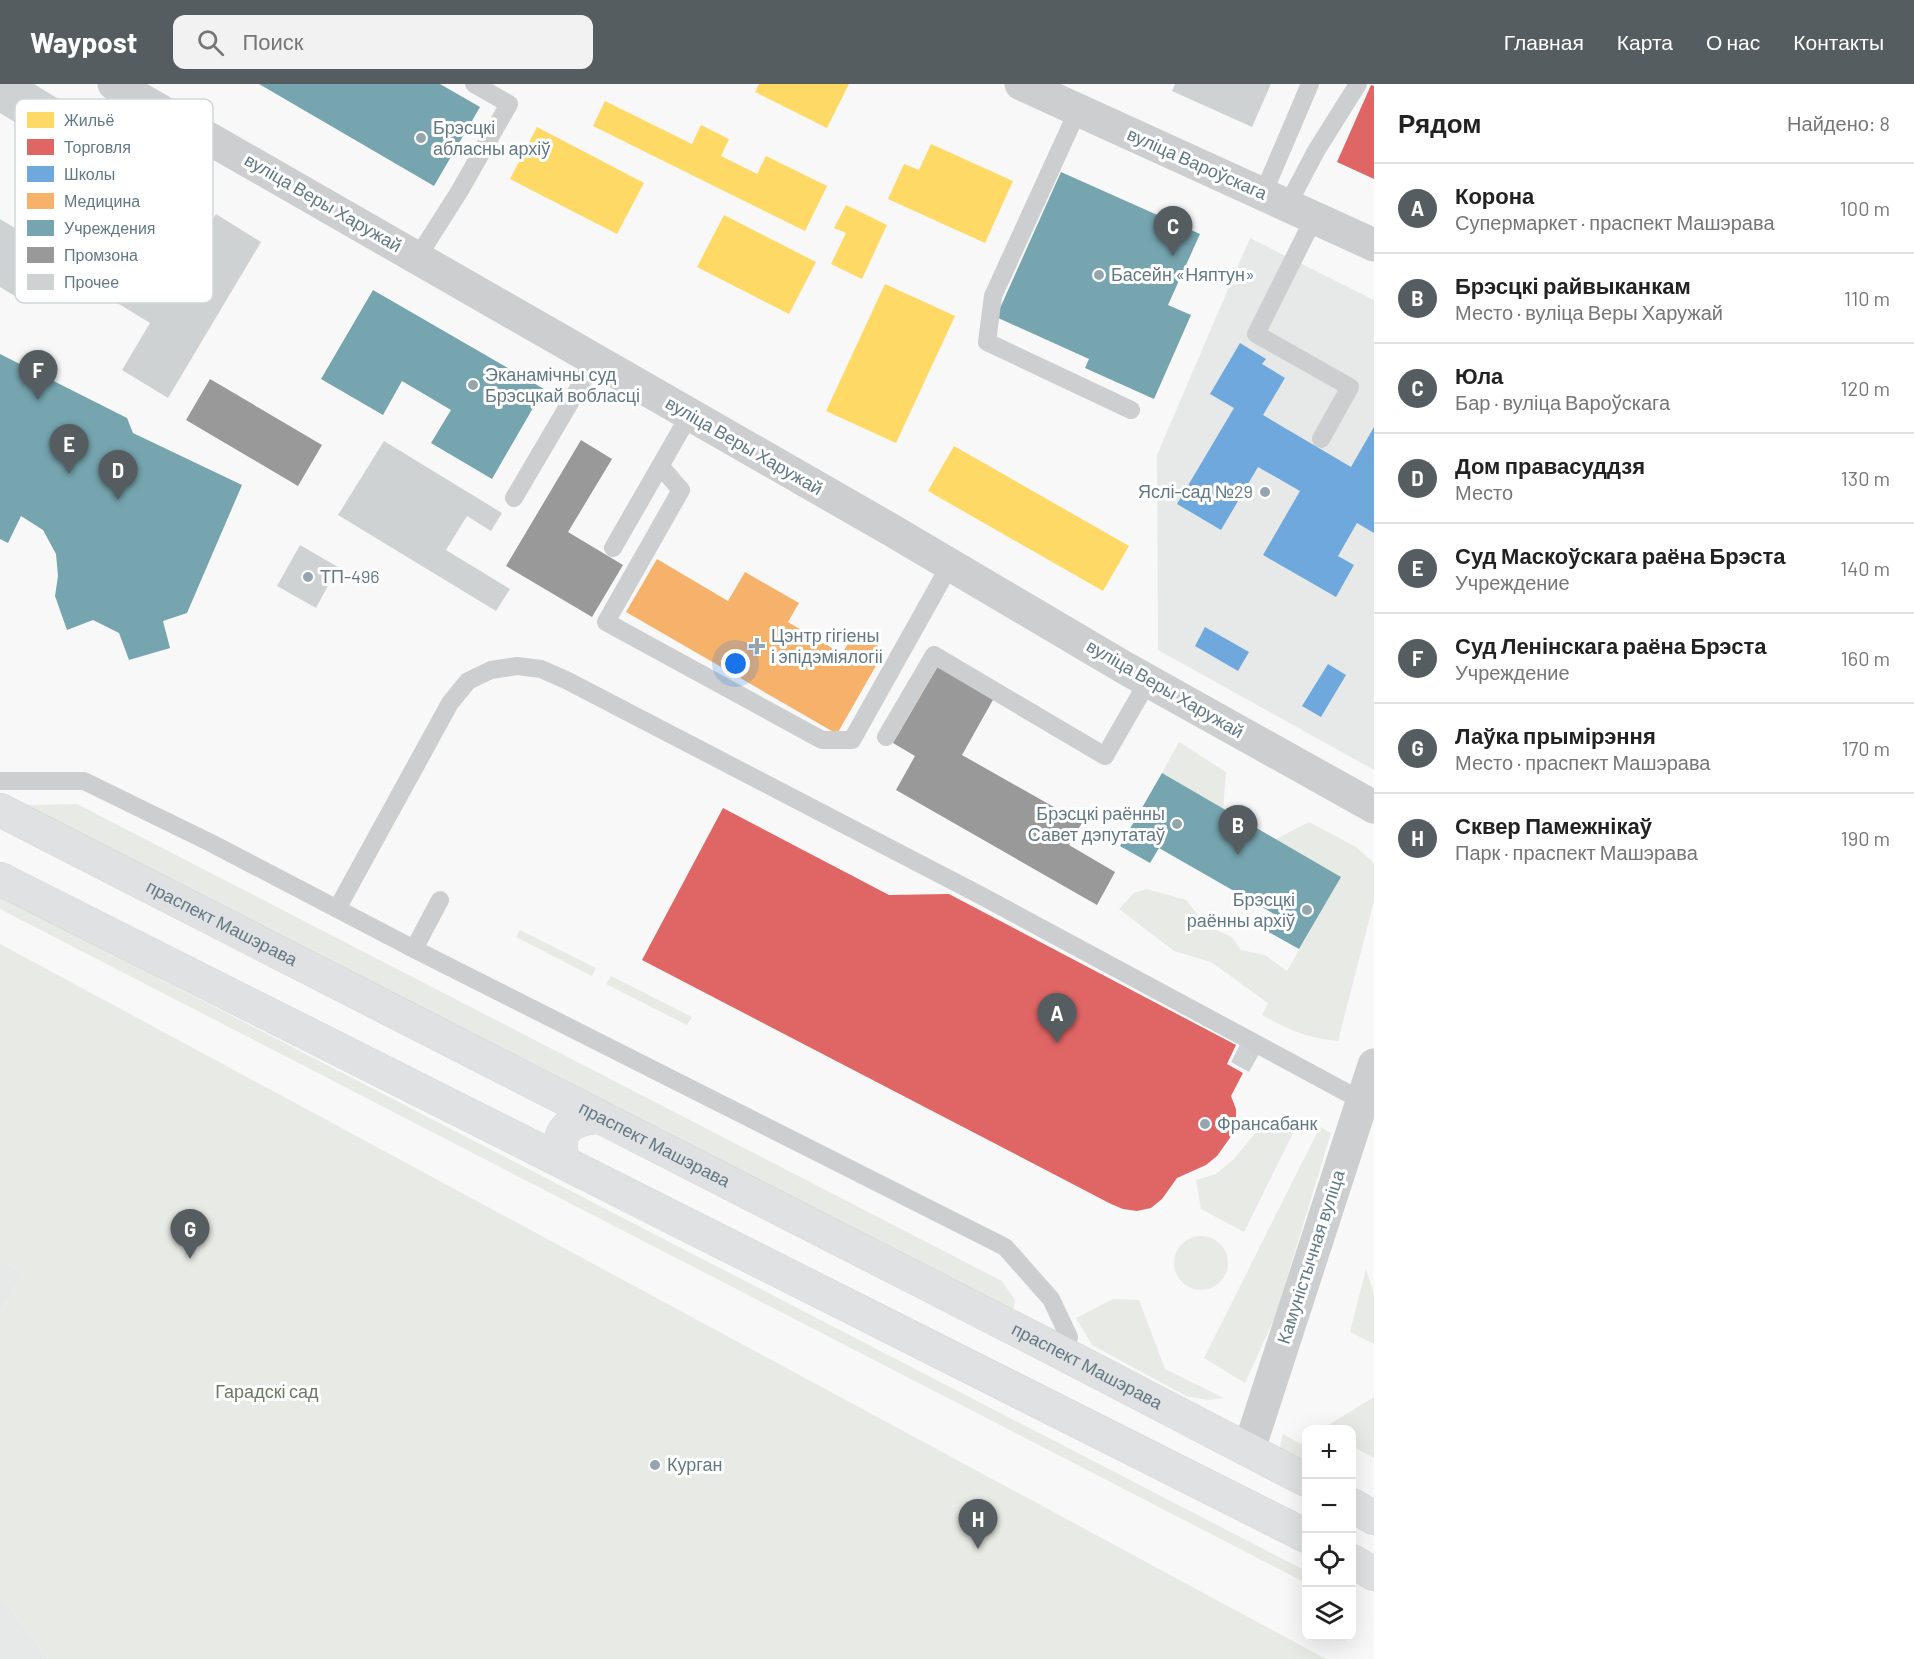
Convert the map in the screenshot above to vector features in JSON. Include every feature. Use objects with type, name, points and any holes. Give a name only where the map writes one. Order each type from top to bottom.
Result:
[{"type":"main road","name":"праспект Машэрава","points":[[0,810],[1304,1479]]},
{"type":"main road","points":[[0,879],[1302,1533]]},
{"type":"main road","points":[[564,1161],[560,1149],[561,1138],[567,1127],[581,1118],[599,1117]]},
{"type":"main road","points":[[1356,1507],[1374,1518]]},
{"type":"main road","points":[[1356,1563],[1374,1574]]},
{"type":"street","name":"вуліца Веры Харужай","points":[[114,84],[140,99]]},
{"type":"street","name":"вуліца Вароўскага","points":[[1021,84],[1374,245]]},
{"type":"street","name":"вуліца Веры Харужай","points":[[213,141],[690,414],[1148,681],[1374,807]]},
{"type":"street","name":"Камуністычная вуліца","points":[[1248,1449],[1368,1104],[1374,1065]]},
{"type":"lane","points":[[417,258],[459,192],[509,104],[474,84]]},
{"type":"lane","points":[[1310,84],[1288,206],[1256,334],[1350,387],[1321,439]]},
{"type":"lane","points":[[1288,206],[1316,151],[1358,84]]},
{"type":"lane","points":[[1078,110],[993,296],[987,342],[1131,410]]},
{"type":"lane","points":[[514,498],[595,360]]},
{"type":"lane","points":[[613,548],[690,414]]},
{"type":"lane","points":[[661,466],[681,490],[606,622],[822,740],[852,740],[950,565]]},
{"type":"lane","points":[[886,737],[934,655],[1105,756],[1148,681]]},
{"type":"lane","points":[[338,909],[440,720],[456,695],[468,681],[491,670],[517,666],[541,669],[978,894],[1368,1104]]},
{"type":"lane","points":[[0,780],[84,782],[211,843],[414,949],[1005,1247],[1051,1299],[1069,1337],[1064,1354]]},
{"type":"lane","points":[[414,949],[440,900]]},
{"type":"shaded area","name":"Яслі-сад №29","points":[[1250,238],[1374,300],[1374,770],[1158,650],[1157,455]]},
{"type":"shaded area","points":[[0,1261],[23,1272],[0,1314]]},
{"type":"shaded area","points":[[0,1595],[48,1659],[0,1659]]},
{"type":"green space","points":[[1179,742],[1226,772],[1223,809],[1162,773]]},
{"type":"green space","points":[[77,804],[1002,1281],[1015,1300],[1013,1312],[28,805]]},
{"type":"green space","points":[[1309,822],[1356,847],[1374,863],[1374,901],[1338,1041],[1298,1032],[1262,1015],[1268,1003],[1211,962],[1174,951],[1119,909],[1134,893],[1147,889],[1186,900],[1207,926],[1232,937],[1241,950],[1265,955],[1287,971],[1341,877],[1276,839]]},
{"type":"green space","points":[[0,896],[1302,1569],[1302,1581],[0,909]]},
{"type":"green space","points":[[520,930],[596,968],[592,976],[516,937]]},
{"type":"green space","name":"Гарадскі сад","points":[[0,944],[1326,1659],[48,1659],[0,1595],[0,1314],[23,1272],[0,1261]]},
{"type":"green space","points":[[611,976],[692,1017],[687,1025],[606,984]]},
{"type":"green space","points":[[1276,1127],[1294,1131],[1244,1232],[1201,1209],[1196,1180],[1216,1174],[1233,1160],[1257,1131]]},
{"type":"green space","points":[[1320,1127],[1331,1133],[1275,1317],[1245,1383],[1204,1358]]},
{"type":"green space","points":[[1201,1236],[1211,1238],[1220,1244],[1226,1253],[1228,1263],[1226,1273],[1220,1282],[1211,1288],[1201,1290],[1191,1288],[1182,1282],[1176,1273],[1174,1263],[1176,1253],[1182,1244],[1191,1238]]},
{"type":"green space","points":[[1366,1269],[1374,1294],[1374,1344],[1350,1332]]},
{"type":"green space","points":[[1113,1299],[1139,1300],[1165,1369],[1224,1398],[1208,1400],[1186,1396],[1092,1345],[1076,1318]]},
{"type":"green space","points":[[1374,1397],[1374,1458],[1356,1448],[1356,1425],[1328,1425]]},
{"type":"green space","points":[[1283,1434],[1302,1445],[1302,1461],[1279,1451]]},
{"type":"building: Жильё","points":[[759,84],[849,84],[827,128],[755,92]]},
{"type":"building: Жильё","points":[[605,101],[692,144],[701,125],[729,139],[721,156],[757,174],[766,156],[827,186],[805,231],[593,126]]},
{"type":"building: Жильё","points":[[537,127],[644,183],[617,234],[510,179]]},
{"type":"building: Жильё","points":[[931,144],[1013,181],[985,243],[888,199],[904,164],[919,170]]},
{"type":"building: Жильё","points":[[846,205],[887,225],[862,279],[831,264],[846,233],[834,228]]},
{"type":"building: Жильё","points":[[724,215],[816,262],[789,314],[697,267]]},
{"type":"building: Жильё","points":[[885,284],[955,316],[896,443],[826,411]]},
{"type":"building: Жильё","points":[[954,446],[1129,546],[1103,591],[928,491]]},
{"type":"building: Торговля","points":[[1371,85],[1374,86],[1374,179],[1337,162]]},
{"type":"building: Торговля","points":[[723,808],[889,895],[949,894],[1236,1045],[1227,1064],[1243,1073],[1231,1096],[1236,1109],[1236,1123],[1232,1135],[1217,1156],[1206,1165],[1177,1178],[1162,1199],[1151,1208],[1137,1211],[1123,1209],[642,960]]},
{"type":"building: Школы","points":[[1240,343],[1266,359],[1262,364],[1285,378],[1263,415],[1351,467],[1374,427],[1374,533],[1357,523],[1338,556],[1354,565],[1336,597],[1263,555],[1300,491],[1258,467],[1221,530],[1177,504],[1234,408],[1210,394]]},
{"type":"building: Школы","points":[[1205,627],[1249,652],[1238,671],[1195,646]]},
{"type":"building: Школы","points":[[1328,664],[1346,675],[1321,717],[1302,706]]},
{"type":"building: Медицина","name":"Цэнтр гігіены і эпідэміялогіі","points":[[657,559],[728,601],[745,572],[799,603],[788,622],[842,654],[854,633],[885,650],[837,734],[626,612]]},
{"type":"building: Учреждения","points":[[259,84],[440,84],[480,107],[434,186]]},
{"type":"building: Учреждения","name":"Басейн «Няптун»","points":[[1061,172],[1200,234],[1168,305],[1191,315],[1154,399],[1085,368],[1089,359],[996,317]]},
{"type":"building: Учреждения","name":"Эканамічны суд Брэсцкай вобласці","points":[[373,290],[544,389],[492,479],[431,443],[451,410],[402,381],[383,415],[321,379]]},
{"type":"building: Учреждения","points":[[0,354],[127,418],[133,433],[242,485],[187,613],[163,621],[170,648],[129,660],[119,633],[93,620],[67,630],[55,596],[58,576],[56,554],[43,530],[21,516],[8,543],[0,539]]},
{"type":"building: Учреждения","points":[[1162,773],[1341,877],[1299,949],[1265,930],[1274,914],[1159,848],[1150,863],[1120,846]]},
{"type":"building: Промзона","points":[[210,379],[322,445],[298,486],[186,420]]},
{"type":"building: Промзона","points":[[581,440],[612,459],[568,532],[623,565],[592,617],[506,566]]},
{"type":"building: Промзона","points":[[938,666],[994,698],[962,755],[1082,823],[1069,845],[1115,872],[1097,905],[896,790],[915,756],[893,743]]},
{"type":"building: Прочее","points":[[0,84],[34,84],[59,99],[15,99],[15,122],[0,113]]},
{"type":"building: Прочее","points":[[1175,84],[1271,84],[1252,127],[1172,91]]},
{"type":"building: Прочее","points":[[216,214],[261,242],[168,398],[122,370],[150,323],[117,303],[213,303],[213,219]]},
{"type":"building: Прочее","points":[[0,219],[15,228],[15,296],[0,287]]},
{"type":"building: Прочее","points":[[384,441],[502,513],[491,531],[467,516],[446,550],[510,589],[496,611],[338,515]]},
{"type":"building: Прочее","name":"ТП-496","points":[[300,545],[338,567],[316,608],[277,586]]},
{"type":"building: Прочее","points":[[1240,1044],[1259,1054],[1249,1072],[1231,1062]]},
{"type":"place","name":"Брэсцкі абласны архіў","points":[[421,138]]},
{"type":"place","name":"Юла","points":[[1173,256]]},
{"type":"place","name":"Басейн «Няптун»","points":[[1099,275]]},
{"type":"place","name":"Эканамічны суд Брэсцкай вобласці","points":[[473,385]]},
{"type":"place","name":"Суд Ленінскага раёна Брэста","points":[[38,400]]},
{"type":"place","name":"Суд Маскоўскага раёна Брэста","points":[[69,474]]},
{"type":"place","name":"Яслі-сад №29","points":[[1265,492]]},
{"type":"place","name":"Дом правасуддзя","points":[[118,500]]},
{"type":"place","name":"ТП-496","points":[[308,577]]},
{"type":"place","name":"Цэнтр гігіены і эпідэміялогіі","points":[[757,646]]},
{"type":"place","name":"Брэсцкі раённы Савет дэпутатаў","points":[[1177,824]]},
{"type":"place","name":"Брэсцкі райвыканкам","points":[[1238,855]]},
{"type":"place","name":"Брэсцкі раённы архіў","points":[[1307,910]]},
{"type":"place","name":"Корона","points":[[1057,1043]]},
{"type":"place","name":"Франсабанк","points":[[1205,1124]]},
{"type":"place","name":"Лаўка прымірэння","points":[[190,1259]]},
{"type":"place","name":"Курган","points":[[655,1465]]},
{"type":"place","name":"Сквер Памежнікаў","points":[[978,1549]]}]
